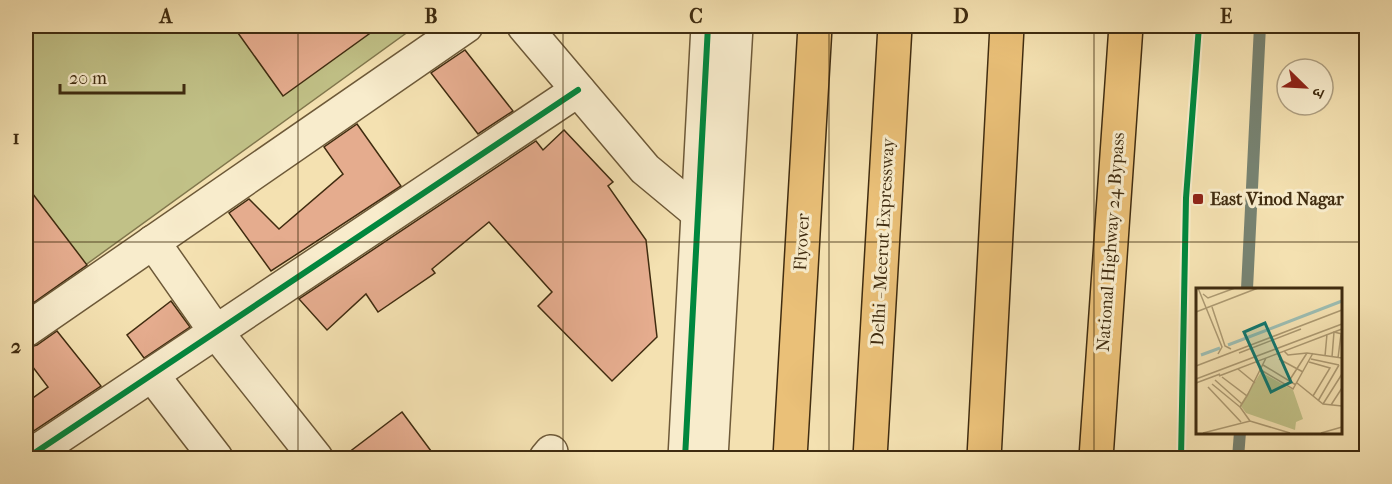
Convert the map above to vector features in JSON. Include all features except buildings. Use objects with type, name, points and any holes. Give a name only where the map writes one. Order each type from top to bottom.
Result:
[{"type":"highway","name":"Flyover","points":[[790,459],[814,26]]},
{"type":"highway","name":"Delhi - Meerut Expressway","points":[[870,459],[895,26]]},
{"type":"highway","points":[[984,459],[1007,26]]},
{"type":"highway","name":"National Highway 24 Bypass","points":[[1096,459],[1125,26]]},
{"type":"street","points":[[26,330],[466,26]]},
{"type":"street","points":[[524,26],[645,169],[698,213]]},
{"type":"street","points":[[685,459],[708,26]]},
{"type":"street","points":[[711,459],[735,26]]},
{"type":"street","points":[[46,453],[152,375],[578,90]]},
{"type":"street","points":[[153,242],[216,332],[316,459]]},
{"type":"street","points":[[152,375],[216,459]]},
{"type":"green space","points":[[26,26],[416,26],[26,308]]},
{"type":"waterway","points":[[1247,288],[1260,26]]},
{"type":"waterway","points":[[1238,458],[1240,433]]},
{"type":"cycle path","points":[[685,458],[708,26]]},
{"type":"cycle path","points":[[1181,458],[1186,198],[1199,26]]},
{"type":"cycle path","points":[[27,458],[578,90]]},
{"type":"place","name":"East Vinod Nagar","points":[[1198,199]]}]
